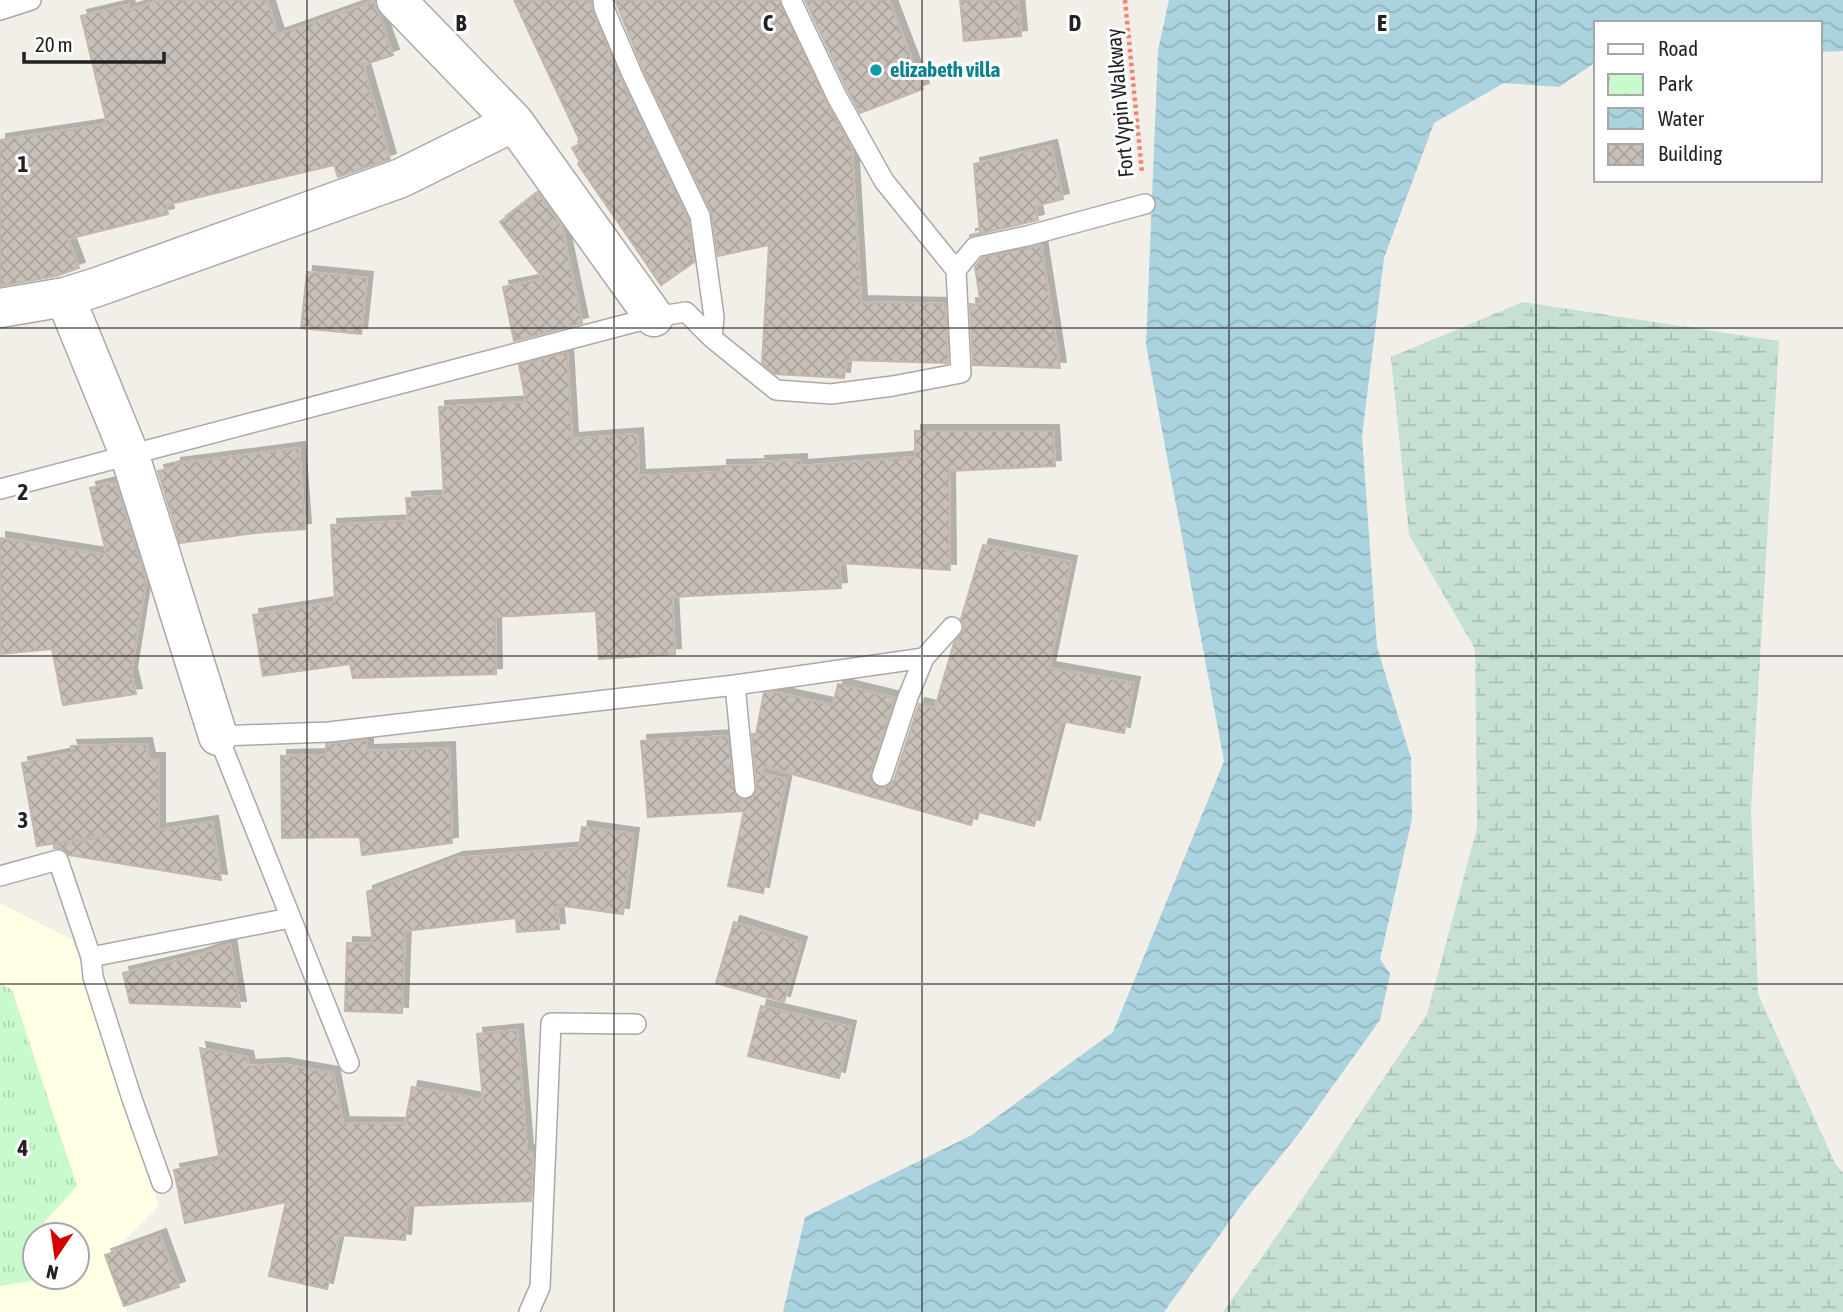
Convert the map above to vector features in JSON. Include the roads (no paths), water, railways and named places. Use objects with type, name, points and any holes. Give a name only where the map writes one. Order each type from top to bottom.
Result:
[{"type":"street","points":[[396,0],[514,122],[654,317]]},
{"type":"street","points":[[0,308],[65,297],[401,178],[514,122]]},
{"type":"street","points":[[65,297],[130,456],[218,736]]},
{"type":"lane","points":[[0,10],[31,0]]},
{"type":"lane","points":[[603,0],[632,74],[700,216],[714,317],[712,338]]},
{"type":"lane","points":[[0,489],[654,317],[686,312],[712,338],[776,390],[831,394],[961,373],[956,270],[884,181],[835,95],[790,0]]},
{"type":"lane","points":[[956,270],[975,247],[1145,204]]},
{"type":"lane","points":[[882,775],[924,658],[952,627]]},
{"type":"lane","points":[[349,1063],[218,736],[330,732],[735,685],[924,658]]},
{"type":"lane","points":[[735,685],[745,788]]},
{"type":"lane","points":[[0,876],[58,860],[91,957],[93,977],[132,1100],[162,1183]]},
{"type":"lane","points":[[91,957],[290,918]]},
{"type":"lane","points":[[529,1312],[540,1287],[551,1023],[636,1024]]},
{"type":"water","points":[[1169,0],[1843,0],[1843,51],[1822,52],[1822,21],[1594,21],[1594,63],[1559,87],[1504,83],[1434,123],[1384,258],[1362,436],[1377,647],[1411,758],[1412,819],[1380,959],[1390,974],[1380,1020],[1297,1136],[1245,1200],[1164,1312],[783,1312],[805,1217],[972,1135],[1113,1032],[1224,761],[1146,345],[1158,50]]},
{"type":"place","name":"elizabeth villa","points":[[876,70]]}]
